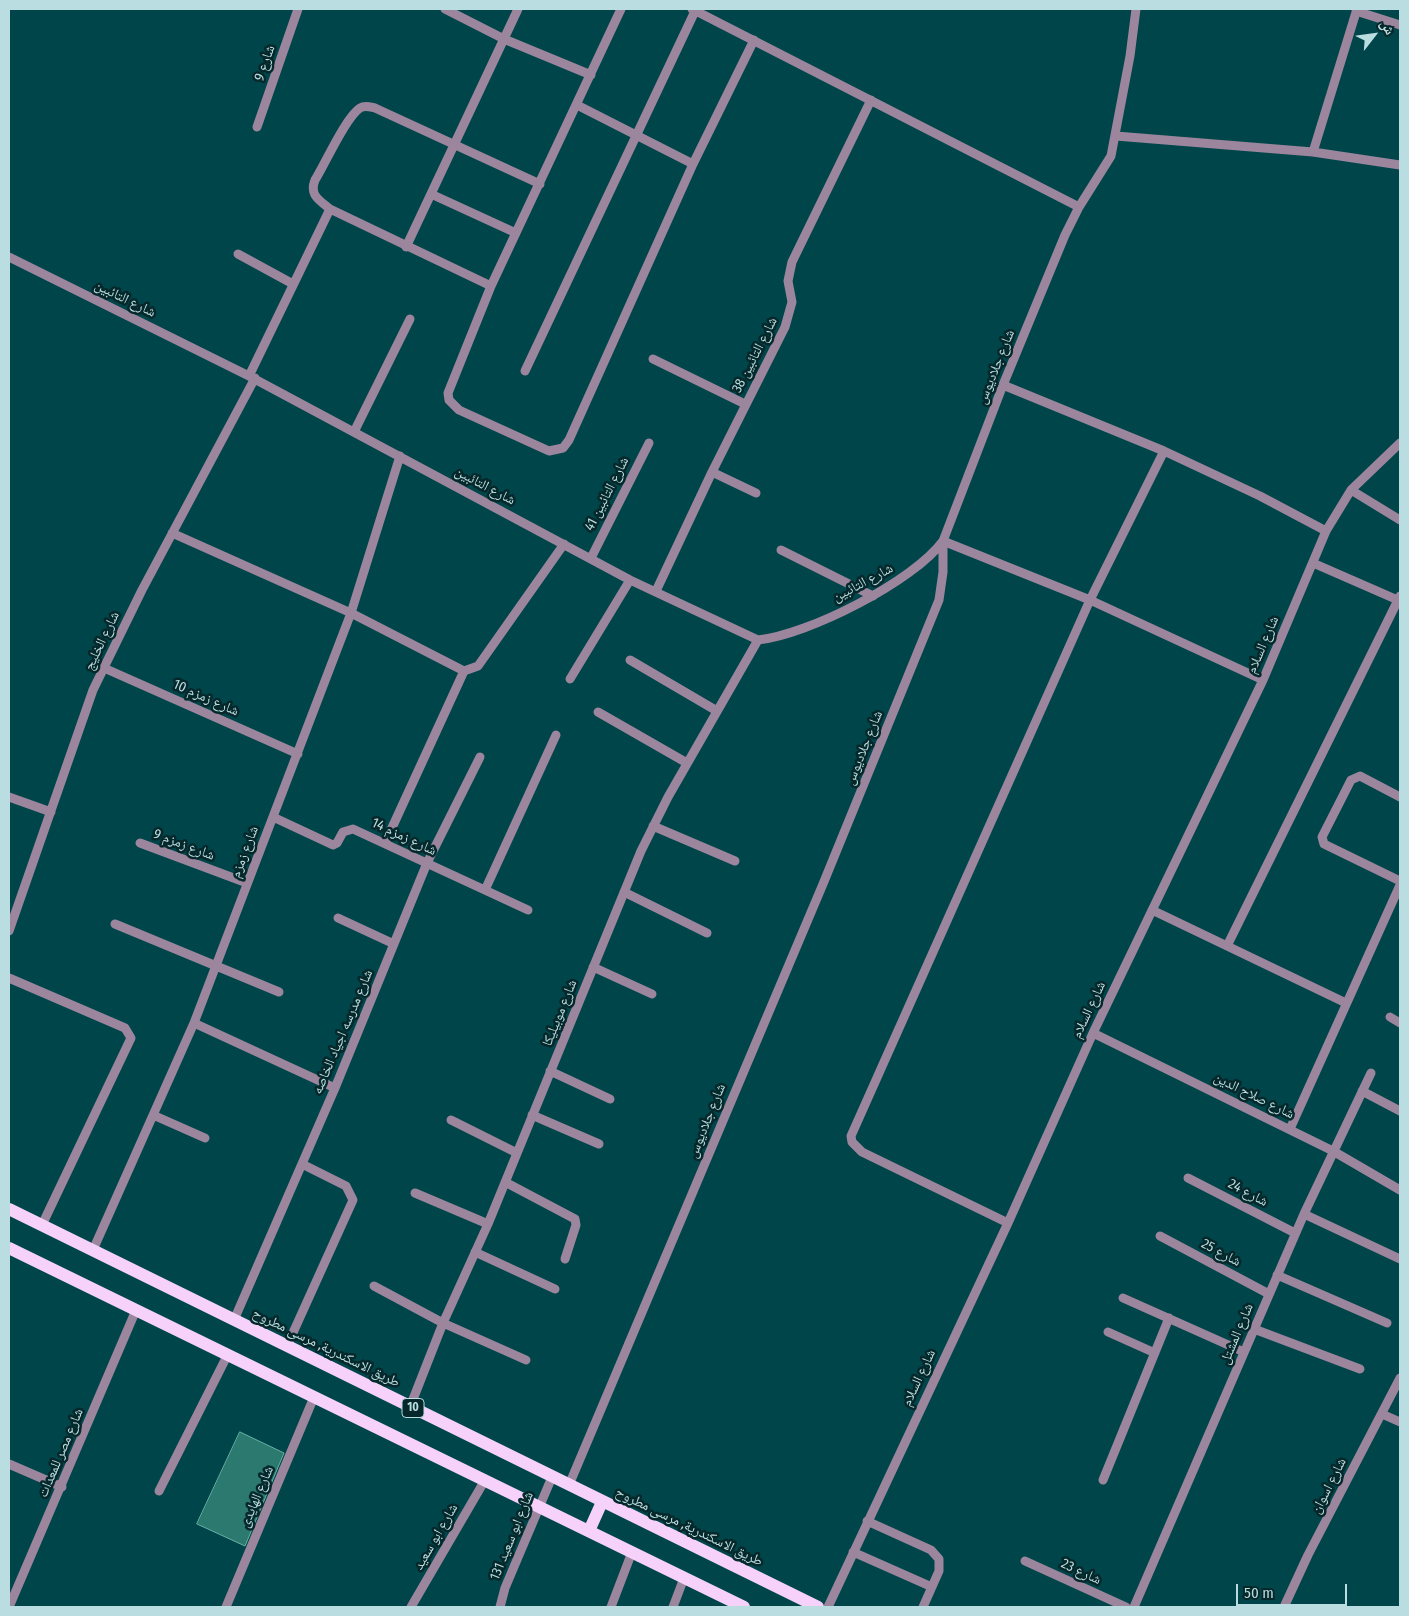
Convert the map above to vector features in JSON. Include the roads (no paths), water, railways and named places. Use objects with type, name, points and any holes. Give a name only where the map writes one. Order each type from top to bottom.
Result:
[{"type":"main road","name":"طريق الاسكندرية, مرسى مطروح","points":[[9,1209],[818,1607]]},
{"type":"main road","name":"10","points":[[9,1248],[744,1607]]},
{"type":"main road","points":[[589,1531],[602,1502]]},
{"type":"street","name":"شارع 9","points":[[257,127],[298,9]]},
{"type":"street","points":[[445,9],[504,39],[591,75]]},
{"type":"street","points":[[406,247],[518,9]]},
{"type":"street","points":[[621,9],[491,286],[450,385],[449,400],[453,405],[549,452],[557,451],[569,440],[693,164],[754,40]]},
{"type":"street","points":[[525,371],[694,9],[1079,207]]},
{"type":"street","name":"شارع جلاديوس","points":[[569,1485],[823,884],[940,600],[944,541],[1002,385],[1079,207],[1106,166],[1116,136],[1136,9]]},
{"type":"street","points":[[1313,152],[1356,10],[1400,25]]},
{"type":"street","name":"شارع التائبين 38","points":[[656,591],[745,404],[791,313],[792,302],[788,281],[792,262],[871,100]]},
{"type":"street","points":[[577,105],[693,164]]},
{"type":"street","points":[[491,286],[330,209],[314,195],[312,188],[350,119],[361,108],[375,108],[540,184]]},
{"type":"street","points":[[1116,136],[1313,152],[1400,165]]},
{"type":"street","points":[[431,194],[516,233]]},
{"type":"street","name":"شارع الخليج","points":[[9,932],[93,690],[252,377],[330,209]]},
{"type":"street","points":[[238,254],[294,284]]},
{"type":"street","name":"شارع التائبين","points":[[9,258],[252,377],[630,580],[758,640],[771,639],[796,630],[873,596],[921,566],[944,541]]},
{"type":"street","points":[[354,432],[410,319]]},
{"type":"street","points":[[653,359],[745,404]]},
{"type":"street","points":[[1002,385],[1164,451],[1260,496],[1326,531]]},
{"type":"street","name":"شارع التائبين 41","points":[[591,558],[649,443]]},
{"type":"street","name":"شارع السلام","points":[[828,1607],[1008,1223],[1093,1033],[1263,680],[1326,531],[1351,490],[1400,443]]},
{"type":"street","points":[[1008,1223],[862,1152],[852,1142],[851,1136],[1090,600],[1164,451]]},
{"type":"street","name":"شارع زمزم","points":[[93,1250],[194,1023],[351,614],[400,456]]},
{"type":"street","points":[[712,472],[756,493]]},
{"type":"street","points":[[1351,490],[1400,520]]},
{"type":"street","points":[[172,533],[351,614],[464,671]]},
{"type":"street","points":[[944,541],[1090,600],[1263,680]]},
{"type":"street","points":[[385,843],[464,671],[478,666],[564,544]]},
{"type":"street","points":[[781,550],[873,596]]},
{"type":"street","points":[[1227,946],[1400,599],[1313,563]]},
{"type":"street","points":[[570,679],[630,580]]},
{"type":"street","name":"شارع موبيليكا","points":[[410,1407],[443,1323],[488,1224],[624,892],[654,826],[687,763],[758,640]]},
{"type":"street","points":[[630,660],[717,711]]},
{"type":"street","name":"شارع زمزم 10","points":[[104,668],[298,754]]},
{"type":"street","points":[[598,712],[687,763]]},
{"type":"street","points":[[485,890],[556,735]]},
{"type":"street","name":"شارع مدرسه اجياد الخاصه","points":[[234,1320],[302,1164],[427,863],[480,757]]},
{"type":"street","points":[[1400,797],[1360,776],[1356,776],[1351,780],[1322,837],[1324,844],[1400,881]]},
{"type":"street","points":[[9,797],[51,812]]},
{"type":"street","name":"شارع زمزم 14","points":[[273,817],[330,845],[337,843],[346,830],[353,829],[528,910]]},
{"type":"street","points":[[654,826],[734,861]]},
{"type":"street","name":"شارع زمزم 9","points":[[140,843],[247,883]]},
{"type":"street","points":[[1290,1129],[1400,885]]},
{"type":"street","points":[[624,892],[707,933]]},
{"type":"street","points":[[1152,910],[1346,1003]]},
{"type":"street","points":[[338,918],[394,944]]},
{"type":"street","points":[[115,924],[216,964],[279,992]]},
{"type":"street","points":[[593,967],[652,994]]},
{"type":"street","points":[[9,978],[125,1028],[131,1038],[42,1225]]},
{"type":"street","points":[[1390,1018],[1400,1023]]},
{"type":"street","points":[[194,1023],[334,1088]]},
{"type":"street","name":"شارع صلاح الدين","points":[[1093,1033],[1290,1129],[1333,1151],[1400,1190]]},
{"type":"street","points":[[550,1071],[610,1099]]},
{"type":"street","name":"شارع المشتل","points":[[1134,1607],[1295,1233],[1371,1073]]},
{"type":"street","points":[[1362,1091],[1400,1111]]},
{"type":"street","points":[[153,1114],[205,1138]]},
{"type":"street","points":[[532,1115],[599,1144]]},
{"type":"street","points":[[451,1120],[517,1153]]},
{"type":"street","points":[[287,1346],[353,1200],[346,1186],[302,1164]]},
{"type":"street","name":"شارع 24","points":[[1188,1178],[1295,1233]]},
{"type":"street","points":[[505,1182],[575,1218],[576,1225],[565,1259]]},
{"type":"street","points":[[414,1193],[488,1224]]},
{"type":"street","points":[[1304,1214],[1400,1259]]},
{"type":"street","name":"شارع 25","points":[[1160,1236],[1269,1294]]},
{"type":"street","points":[[476,1252],[555,1289]]},
{"type":"street","points":[[1277,1275],[1387,1323]]},
{"type":"street","points":[[374,1286],[443,1323],[526,1360]]},
{"type":"street","points":[[1123,1298],[1244,1352]]},
{"type":"street","name":"شارع مصر للمعدات","points":[[9,1607],[62,1487],[136,1310]]},
{"type":"street","points":[[1103,1480],[1169,1318]]},
{"type":"street","points":[[1254,1329],[1360,1369]]},
{"type":"street","points":[[1108,1332],[1155,1353]]},
{"type":"street","points":[[159,1491],[228,1354]]},
{"type":"street","name":"شارع اسوان","points":[[1284,1607],[1308,1554],[1400,1378]]},
{"type":"street","name":"شارع الهايدى","points":[[226,1607],[314,1397]]},
{"type":"street","points":[[1382,1414],[1400,1422]]},
{"type":"street","points":[[9,1464],[62,1487]]},
{"type":"street","name":"شارع ابو سعيد 131","points":[[500,1607],[505,1588],[552,1477]]},
{"type":"street","name":"شارع ابو سعيد","points":[[411,1607],[485,1480]]},
{"type":"street","points":[[867,1521],[936,1554],[940,1564],[923,1607]]},
{"type":"street","points":[[611,1607],[632,1552]]},
{"type":"street","points":[[853,1552],[932,1587]]},
{"type":"street","name":"شارع 23","points":[[1025,1561],[1126,1607]]},
{"type":"street","points":[[673,1607],[684,1578]]}]
